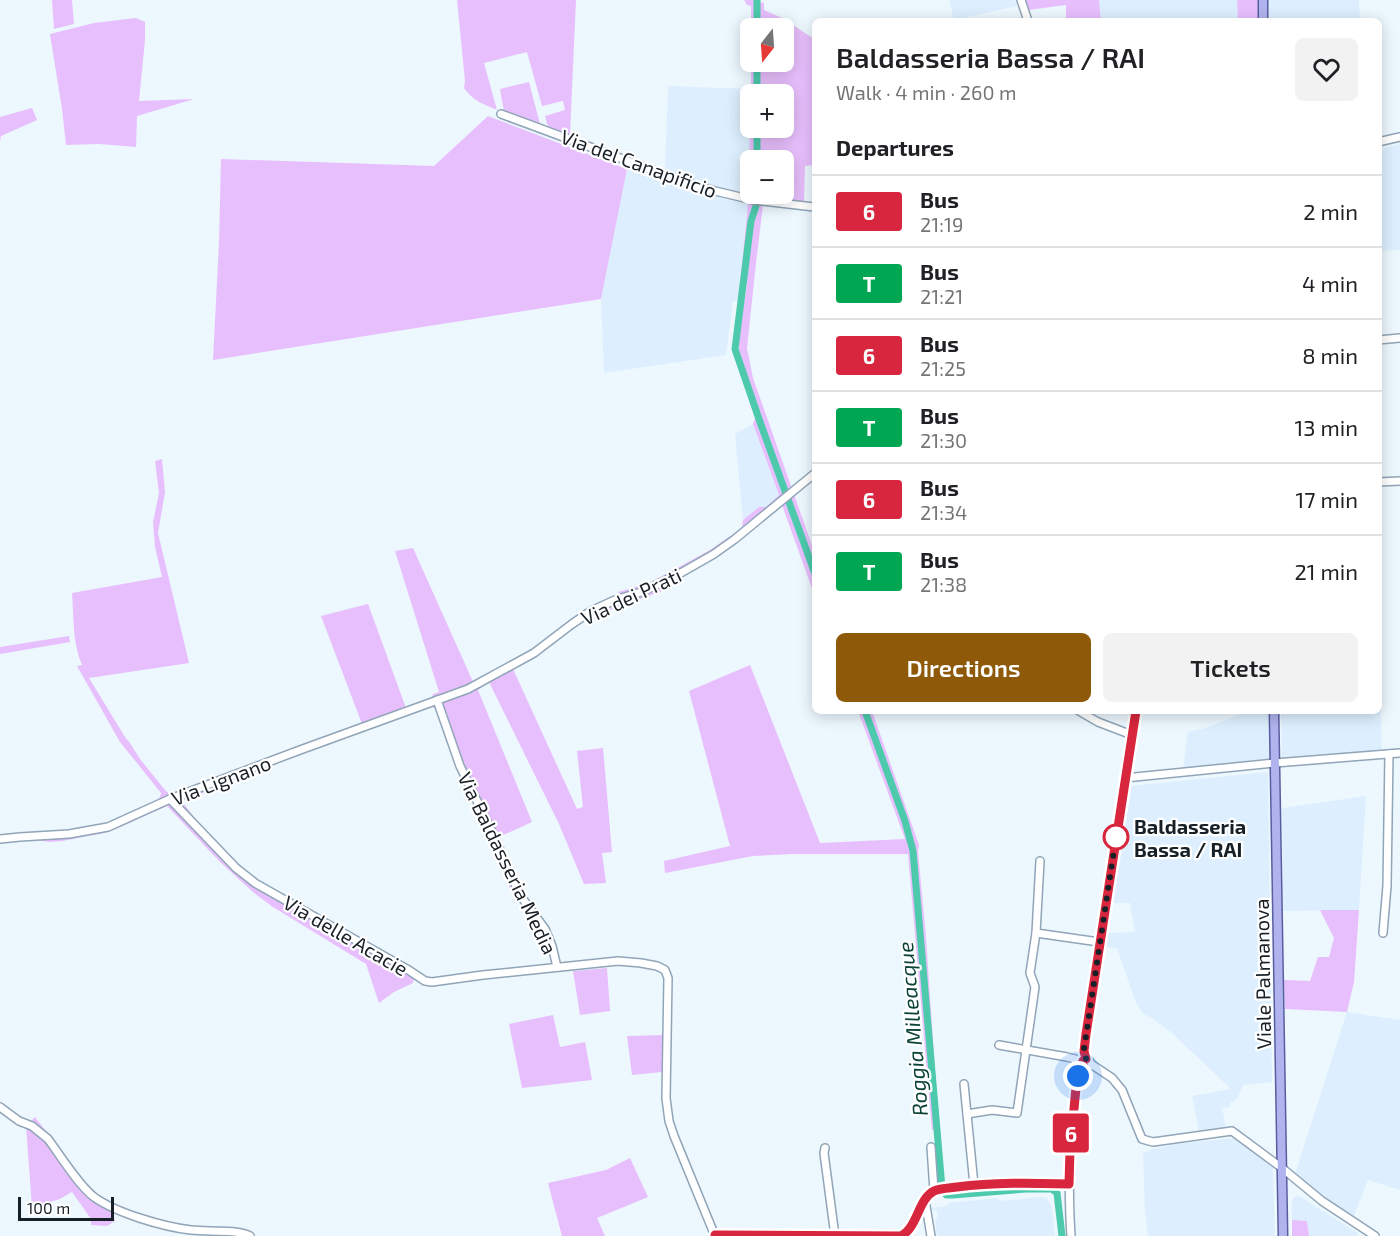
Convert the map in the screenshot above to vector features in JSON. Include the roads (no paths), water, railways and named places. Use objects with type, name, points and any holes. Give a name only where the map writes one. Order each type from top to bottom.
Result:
[{"type":"main road","points":[[1263,0],[1263,18]]},
{"type":"main road","name":"Viale Palmanova","points":[[1274,714],[1283,1236]]},
{"type":"street","points":[[1021,0],[1027,18]]},
{"type":"street","name":"Via del Canapificio","points":[[501,114],[682,181],[753,200],[812,207]]},
{"type":"street","points":[[1382,141],[1400,136]]},
{"type":"street","points":[[1382,340],[1400,338]]},
{"type":"street","name":"Via dei Prati","points":[[437,700],[468,689],[534,654],[591,611],[641,592],[679,574],[735,539],[812,476]]},
{"type":"street","points":[[1382,482],[1400,481]]},
{"type":"street","name":"Via Lignano","points":[[0,839],[69,834],[108,827],[170,799],[437,700]]},
{"type":"street","name":"Via Baldasseria Media","points":[[437,700],[460,766],[520,895],[545,929],[557,967],[618,961],[657,966],[666,972],[668,982],[666,1098],[669,1121],[715,1235]]},
{"type":"street","points":[[1084,714],[1132,735]]},
{"type":"street","points":[[1071,1236],[1070,1150],[1076,1088],[1078,1076],[1086,1062],[1084,1049],[1136,714]]},
{"type":"street","points":[[1125,778],[1400,753]]},
{"type":"street","points":[[1383,933],[1387,886],[1389,754]]},
{"type":"street","name":"Via delle Acacie","points":[[170,799],[236,868],[255,883],[425,981],[557,967]]},
{"type":"street","points":[[967,1114],[992,1110],[1017,1113],[1035,987],[1030,973],[1036,933],[1040,861]]},
{"type":"street","points":[[1036,933],[1100,942]]},
{"type":"street","points":[[999,1046],[1086,1062],[1112,1078],[1122,1090],[1140,1136],[1145,1140],[1153,1142],[1232,1131],[1322,1201],[1376,1236]]},
{"type":"street","points":[[964,1084],[974,1185]]},
{"type":"street","points":[[0,1107],[19,1121],[41,1132],[93,1197],[107,1205],[146,1220],[188,1230],[241,1232],[250,1236]]},
{"type":"street","points":[[932,1147],[936,1190]]},
{"type":"street","points":[[825,1148],[835,1236]]},
{"type":"street","points":[[898,1236],[908,1230],[925,1200],[936,1190],[1023,1182],[1069,1184]]},
{"type":"street","points":[[925,1200],[931,1236]]},
{"type":"street","points":[[715,1235],[893,1236]]},
{"type":"waterway","name":"Roggia Milleacque","points":[[757,0],[757,18]]},
{"type":"waterway","name":"Roggia Milleacque","points":[[757,72],[757,84]]},
{"type":"waterway","name":"Roggia Milleacque","points":[[757,138],[757,150]]},
{"type":"waterway","name":"Roggia Milleacque","points":[[756,204],[751,221],[735,349],[812,565]]},
{"type":"waterway","name":"Roggia Milleacque","points":[[866,714],[905,821],[913,851],[942,1188],[946,1195],[1052,1189],[1057,1193],[1062,1236]]},
{"type":"place","name":"Baldasseria Bassa / RAI","points":[[1116,837]]}]
